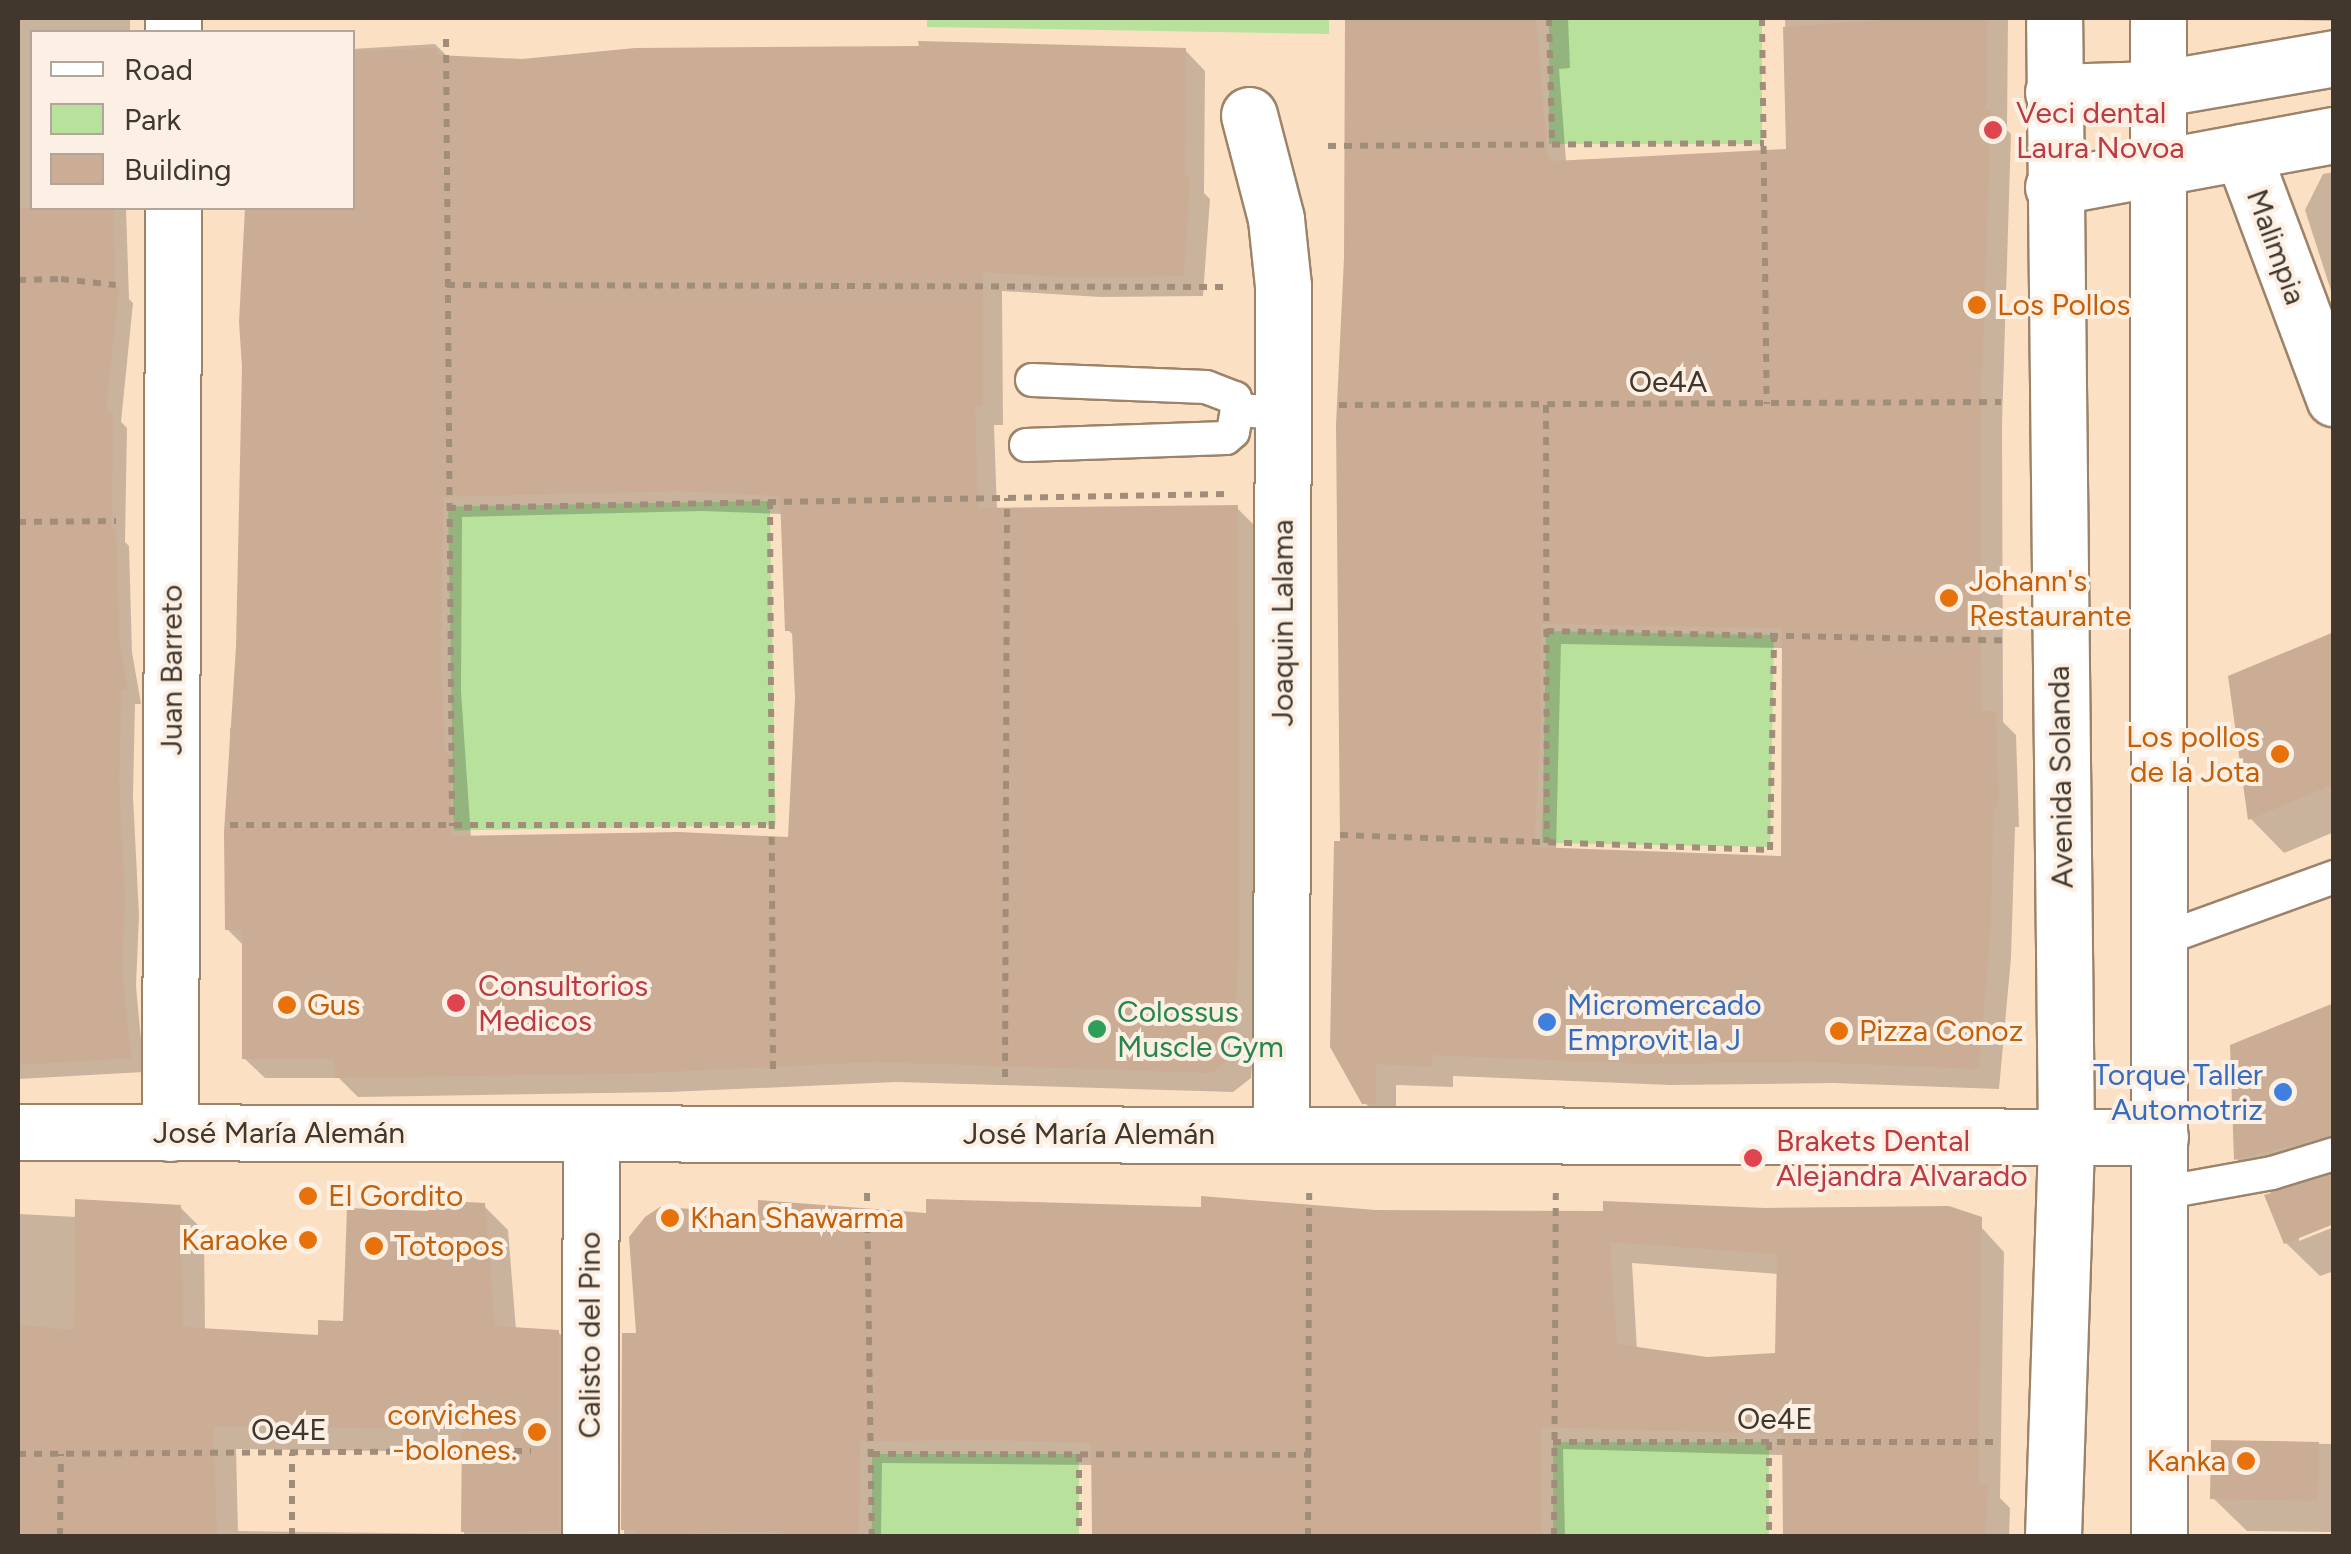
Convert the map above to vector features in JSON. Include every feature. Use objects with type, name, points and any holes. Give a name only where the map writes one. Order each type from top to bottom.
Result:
[{"type":"street","name":"Avenida Solanda","points":[[2053,1536],[2066,1136],[2052,188],[2054,18]]},
{"type":"street","points":[[2158,18],[2159,1536]]},
{"type":"street","points":[[2053,92],[2157,89],[2334,58]]},
{"type":"street","name":"Joaquin Lalama","points":[[1249,114],[1278,236],[1283,286],[1281,1134]]},
{"type":"street","points":[[2052,188],[2334,135]]},
{"type":"street","name":"Malimpia","points":[[2242,152],[2334,398]]},
{"type":"street","name":"Juan Barreto","points":[[170,1132],[173,210]]},
{"type":"street","name":"José María Alemán","points":[[18,1132],[2160,1136]]},
{"type":"street","name":"Calisto del Pino","points":[[590,1536],[591,1133]]},
{"type":"lane","points":[[1032,380],[1220,389],[1235,398],[1283,409]]},
{"type":"lane","points":[[1026,445],[1226,438],[1283,409]]},
{"type":"lane","points":[[2160,940],[2334,876]]},
{"type":"lane","points":[[2160,1194],[2272,1173],[2334,1154]]},
{"type":"path","points":[[1548,18],[1552,144]]},
{"type":"path","points":[[1762,18],[1767,404]]},
{"type":"path","points":[[446,39],[452,826]]},
{"type":"path","points":[[1328,146],[1764,143]]},
{"type":"path","points":[[18,280],[60,279],[119,286]]},
{"type":"path","points":[[447,285],[1226,287]]},
{"type":"path","name":"Oe4A","points":[[1283,409],[2008,402]]},
{"type":"path","points":[[1546,405],[1547,843]]},
{"type":"path","points":[[448,508],[1230,494]]},
{"type":"path","points":[[1004,1079],[1007,498]]},
{"type":"path","points":[[770,501],[774,1078]]},
{"type":"path","points":[[18,522],[112,520],[126,524]]},
{"type":"path","points":[[1546,631],[2008,641]]},
{"type":"path","points":[[1329,835],[1770,850],[1774,634]]},
{"type":"path","points":[[216,825],[774,825]]},
{"type":"path","points":[[867,1188],[872,1536]]},
{"type":"path","points":[[1308,1536],[1309,1188]]},
{"type":"path","points":[[1554,1536],[1556,1193]]},
{"type":"path","name":"Oe4E","points":[[1553,1442],[1997,1442]]},
{"type":"path","points":[[1769,1442],[1770,1536]]},
{"type":"path","name":"Oe4E","points":[[18,1454],[542,1451]]},
{"type":"path","points":[[292,1452],[292,1536]]},
{"type":"path","points":[[60,1536],[61,1454]]},
{"type":"path","points":[[872,1454],[1311,1456]]},
{"type":"path","points":[[1079,1454],[1079,1536]]},
{"type":"green space","points":[[927,18],[1329,18],[1329,34],[927,27]]},
{"type":"green space","points":[[1549,18],[1762,18],[1762,144],[1549,144]]},
{"type":"green space","points":[[770,501],[776,825],[454,831],[448,507]]},
{"type":"green space","points":[[1546,631],[1774,635],[1770,847],[1542,843]]},
{"type":"green space","points":[[1553,1442],[1769,1442],[1769,1536],[1553,1536]]},
{"type":"green space","points":[[872,1454],[1079,1454],[1079,1536],[872,1536]]},
{"type":"building","points":[[1345,18],[1536,18],[1547,157],[1554,161],[1786,149],[1783,27],[1911,18],[1987,18],[1986,110],[1991,110],[1981,401],[1982,711],[1996,711],[1999,807],[1994,807],[1990,935],[1979,1069],[1810,1062],[1648,1064],[1432,1055],[1433,1067],[1376,1064],[1376,1104],[1362,1104],[1330,1047],[1334,841],[1340,841],[1336,425],[1344,258]],"holes":[[[1541,624],[1782,628],[1781,856],[1534,847],[1541,723]]]},
{"type":"building","points":[[918,41],[1186,48],[1185,176],[1190,176],[1184,276],[1078,278],[983,272],[983,405],[975,406],[978,508],[1238,505],[1239,949],[1232,1057],[1212,1073],[874,1062],[648,1073],[335,1078],[334,1059],[242,1059],[242,930],[225,930],[224,832],[236,647],[242,367],[239,322],[245,210],[355,210],[355,51],[437,48],[437,55],[522,59],[635,48],[919,46]],"holes":[[[680,491],[780,496],[785,631],[792,631],[795,698],[788,837],[679,832],[452,836],[450,754],[445,753],[441,669],[443,497]]]},
{"type":"building","points":[[18,208],[113,210],[115,285],[119,286],[106,411],[113,411],[112,529],[116,529],[119,636],[128,690],[122,690],[119,780],[125,899],[122,970],[131,1058],[18,1065]]},
{"type":"building","points":[[2334,632],[2334,784],[2248,820],[2228,676]]},
{"type":"building","name":"Torque Taller Automotriz","points":[[2334,1003],[2334,1135],[2234,1160],[2230,1045]]},
{"type":"building","points":[[2334,1175],[2334,1224],[2284,1244],[2264,1195]]},
{"type":"building","points":[[1201,1196],[1376,1210],[1603,1211],[1603,1201],[1765,1208],[1949,1206],[1982,1217],[1978,1483],[1988,1483],[1985,1536],[1783,1536],[1782,1434],[1541,1427],[1541,1536],[1092,1536],[1091,1443],[995,1440],[860,1441],[859,1536],[783,1536],[783,1531],[638,1535],[637,1530],[621,1530],[622,1333],[636,1333],[629,1237],[645,1217],[660,1207],[758,1213],[758,1200],[926,1213],[926,1199],[1201,1207]],"holes":[[[1610,1242],[1777,1254],[1775,1353],[1707,1357],[1617,1344]]]},
{"type":"building","points":[[75,1199],[181,1205],[183,1327],[318,1335],[318,1320],[343,1321],[347,1208],[428,1211],[428,1200],[485,1203],[495,1326],[559,1330],[559,1531],[461,1532],[462,1429],[213,1426],[217,1536],[18,1536],[18,1325],[74,1330]]},
{"type":"building","points":[[2211,1440],[2319,1442],[2318,1501],[2210,1499]]},
{"type":"place","name":"Veci dental Laura Novoa","points":[[1993,130]]},
{"type":"place","name":"Los Pollos","points":[[1977,305]]},
{"type":"place","name":"Johann's Restaurante","points":[[1949,598]]},
{"type":"place","name":"Los pollos de la Jota","points":[[2280,754]]},
{"type":"place","name":"Consultorios Medicos","points":[[456,1003]]},
{"type":"place","name":"Gus","points":[[287,1005]]},
{"type":"place","name":"Micromercado Emprovit la J","points":[[1547,1022]]},
{"type":"place","name":"Colossus Muscle Gym","points":[[1097,1029]]},
{"type":"place","name":"Pizza Conoz","points":[[1839,1031]]},
{"type":"place","name":"Torque Taller Automotriz","points":[[2283,1092]]},
{"type":"place","name":"Brakets Dental Alejandra Alvarado","points":[[1753,1158]]},
{"type":"place","name":"El Gordito","points":[[308,1196]]},
{"type":"place","name":"Khan Shawarma","points":[[670,1218]]},
{"type":"place","name":"Karaoke","points":[[308,1240]]},
{"type":"place","name":"Totopos","points":[[374,1246]]},
{"type":"place","name":"corviches -bolones.","points":[[537,1432]]},
{"type":"place","name":"Kanka","points":[[2246,1461]]}]
